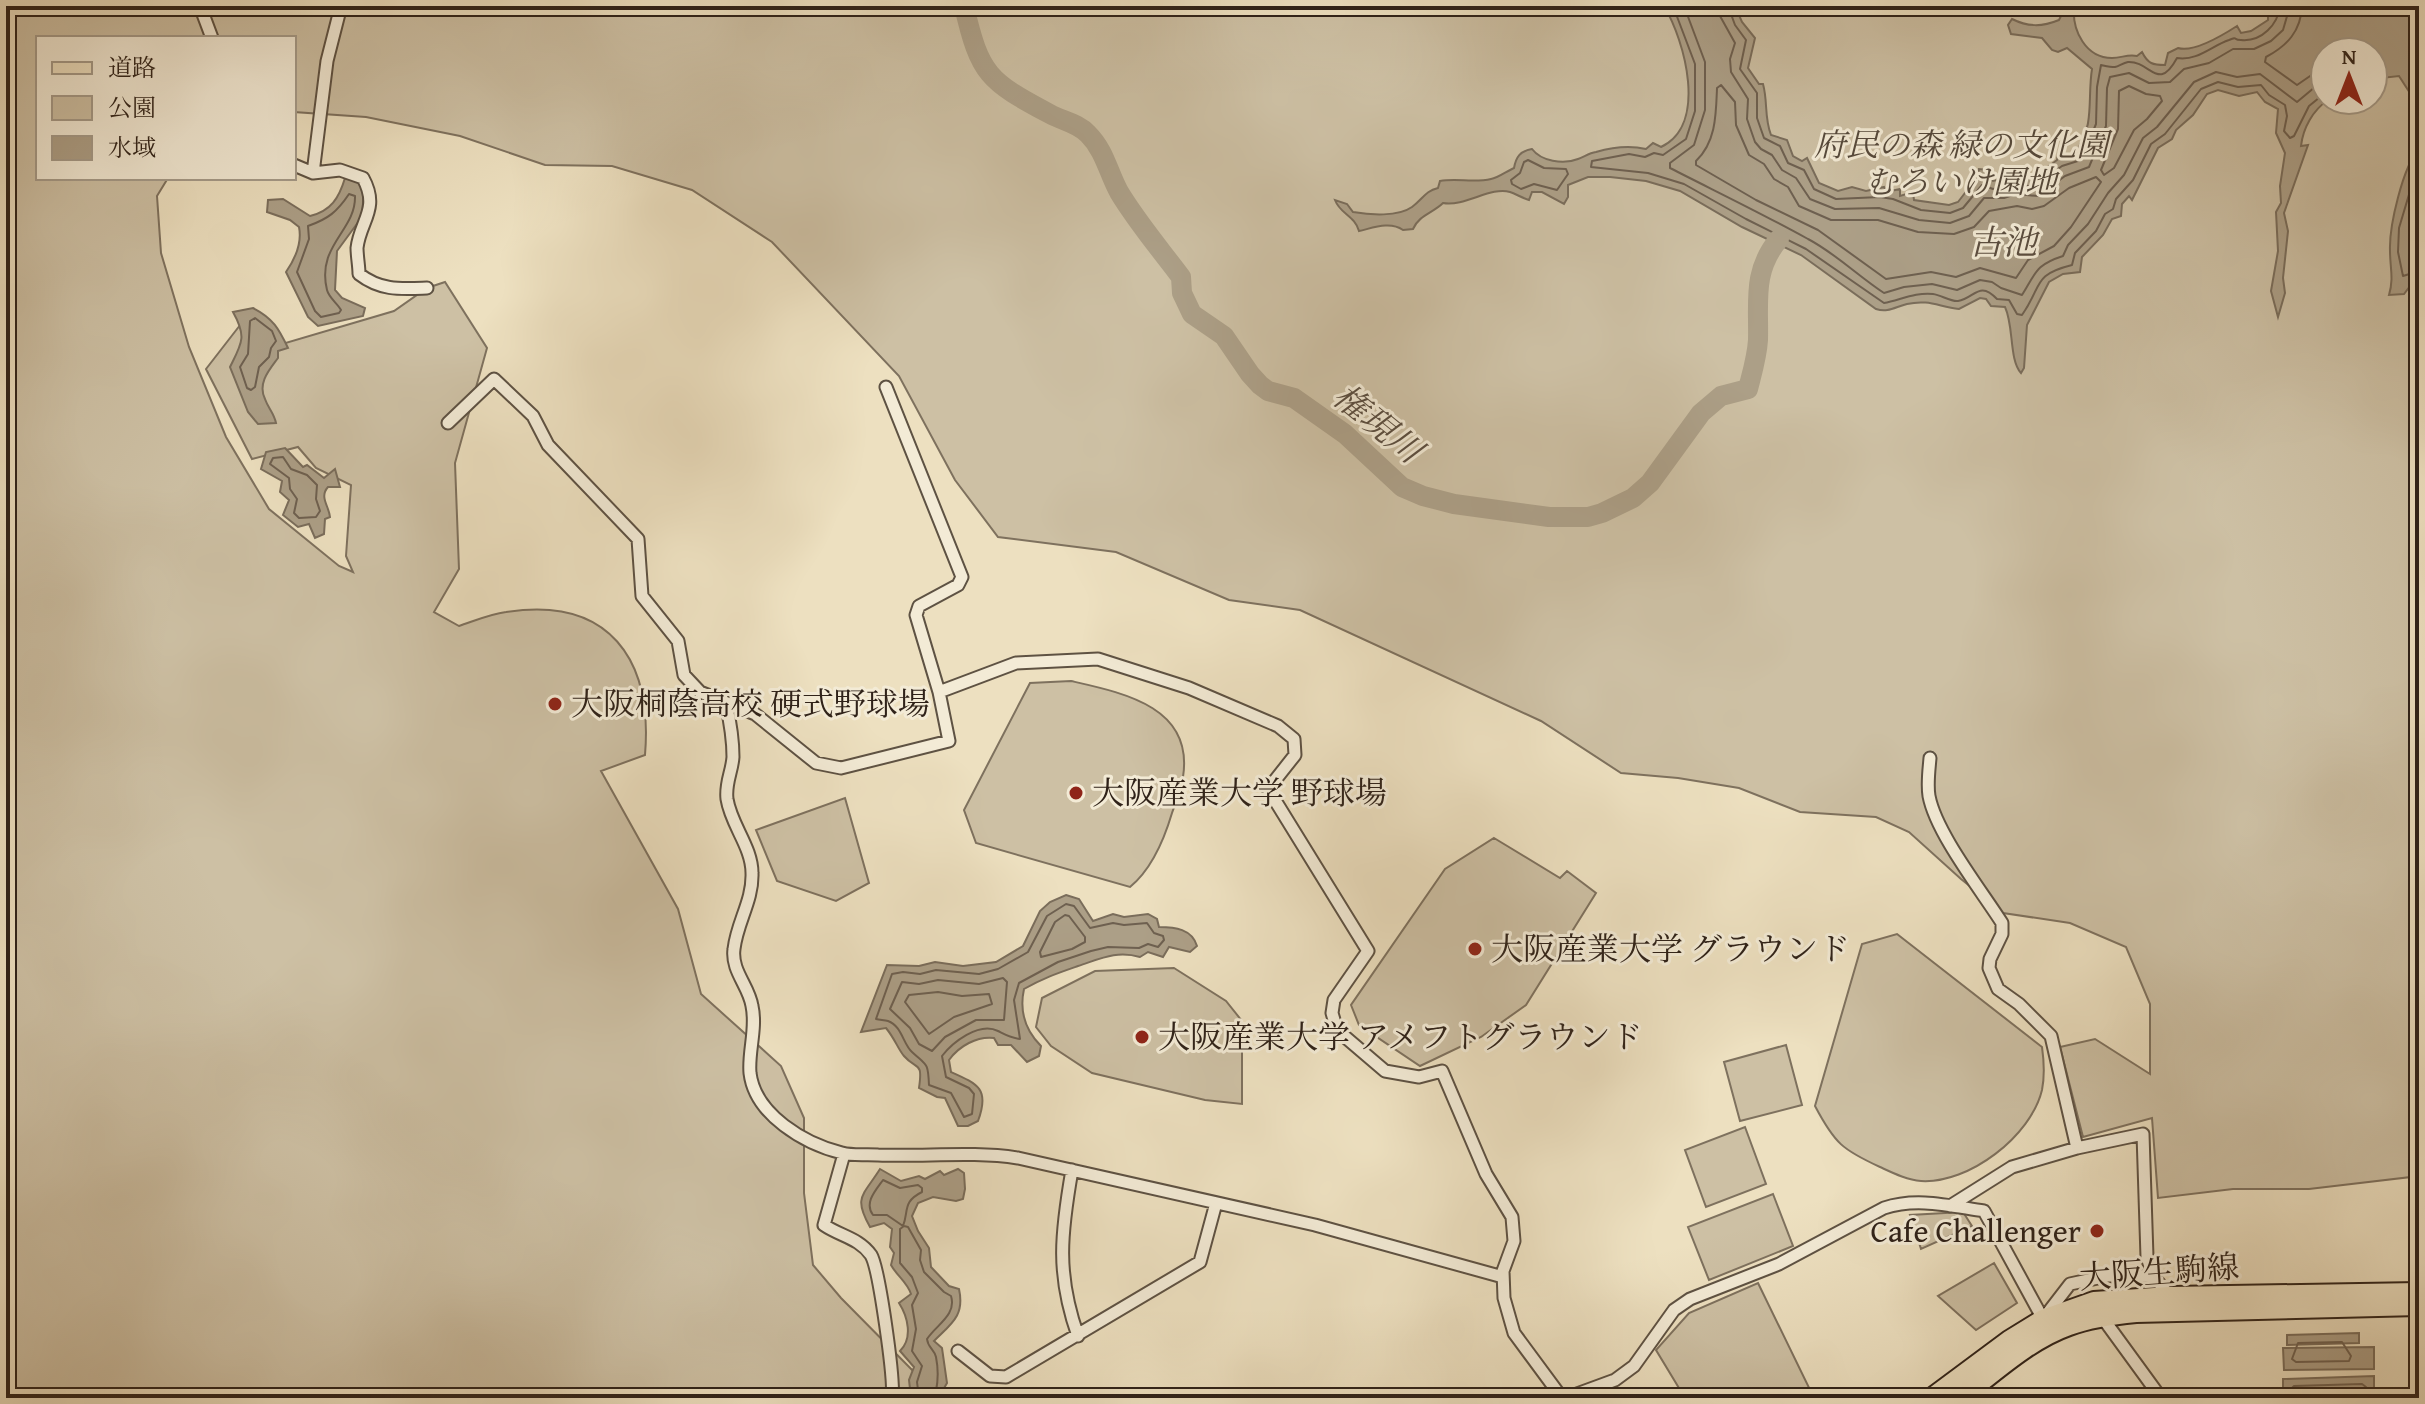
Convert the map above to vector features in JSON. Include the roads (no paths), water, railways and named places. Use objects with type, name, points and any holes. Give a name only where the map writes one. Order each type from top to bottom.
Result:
[{"type":"main road","name":"大阪生駒線","points":[[1931,1398],[2009,1340],[2043,1319],[2094,1301],[2170,1296],[2419,1292]]},
{"type":"main road","name":"大阪生駒線","points":[[1961,1398],[2032,1346],[2067,1326],[2102,1317],[2136,1313],[2419,1306]]},
{"type":"street","points":[[200,6],[211,36]]},
{"type":"street","points":[[313,173],[327,61],[341,6]]},
{"type":"street","points":[[296,166],[313,173],[340,170],[363,178],[370,190],[366,224],[357,250],[359,274],[371,283],[392,290],[427,288]]},
{"type":"street","points":[[448,423],[494,379],[533,416],[548,445],[638,539],[642,596],[678,641],[684,675],[700,692],[755,714],[816,763],[841,768],[949,741],[939,692],[916,615],[919,606],[958,585],[962,577],[886,387]]},
{"type":"street","points":[[939,692],[1016,663],[1098,659],[1189,688],[1278,726],[1294,739],[1295,755],[1268,789],[1368,951],[1334,1000],[1332,1013],[1337,1030],[1385,1071],[1419,1077],[1442,1071],[1486,1174],[1512,1217],[1514,1241],[1503,1277],[1504,1298],[1514,1333],[1564,1398],[1615,1380],[1634,1366],[1674,1310],[1690,1299],[1779,1264],[1899,1203],[1923,1202],[1984,1211],[2043,1319],[2070,1284],[2107,1276],[2153,1276]]},
{"type":"street","points":[[726,703],[732,729],[733,760],[727,795],[731,817],[747,851],[752,871],[750,897],[733,953],[735,966],[752,1006],[750,1074],[756,1091],[774,1118],[809,1141],[844,1154],[919,1157],[996,1155],[1315,1225],[1503,1277]]},
{"type":"street","points":[[1930,758],[1929,795],[1933,809],[1948,839],[2002,923],[2002,934],[1989,968],[1998,989],[2019,1004],[2051,1036],[2077,1148]]},
{"type":"street","points":[[1950,1206],[2012,1167],[2077,1148],[2143,1134],[2147,1257],[2153,1276],[2170,1296]]},
{"type":"street","points":[[844,1154],[824,1225],[856,1240],[872,1257],[879,1275],[891,1365],[892,1398]]},
{"type":"street","points":[[1072,1170],[1062,1224],[1062,1279],[1078,1336]]},
{"type":"street","points":[[958,1351],[990,1376],[1006,1377],[1078,1336],[1200,1262],[1216,1203]]},
{"type":"street","points":[[2102,1317],[2161,1398]]},
{"type":"water","name":"古池","points":[[1664,6],[1735,6],[1742,22],[1755,38],[1748,68],[1759,84],[1763,84],[1771,135],[1787,140],[1793,156],[1802,161],[1807,158],[1819,183],[1838,191],[1852,187],[1866,191],[1884,187],[1886,192],[1900,189],[1900,196],[1913,192],[1914,200],[1949,205],[1958,202],[1978,176],[1979,169],[1988,170],[1987,177],[1993,181],[2018,175],[2032,179],[2057,160],[2058,154],[2068,158],[2076,154],[2088,123],[2092,69],[2067,48],[2058,52],[2052,50],[2042,38],[2011,34],[2008,25],[2012,19],[2029,25],[2053,22],[2059,20],[2066,6],[2074,7],[2078,34],[2095,53],[2112,58],[2137,56],[2142,52],[2151,63],[2165,65],[2168,53],[2178,48],[2200,46],[2237,26],[2241,33],[2251,31],[2268,20],[2274,6],[2419,6],[2419,107],[2399,76],[2389,77],[2389,36],[2309,36],[2309,116],[2312,116],[2301,146],[2308,145],[2284,213],[2288,231],[2283,278],[2285,293],[2278,317],[2271,291],[2278,251],[2276,212],[2281,203],[2285,153],[2276,133],[2278,109],[2265,102],[2257,92],[2239,96],[2218,90],[2207,94],[2172,139],[2158,148],[2132,200],[2129,196],[2122,204],[2121,216],[2112,219],[2103,235],[2082,257],[2080,272],[2063,274],[2049,282],[2027,325],[2021,373],[2015,360],[2005,307],[1991,306],[1986,299],[1980,298],[1959,309],[1922,302],[1888,310],[1876,309],[1801,255],[1742,227],[1680,191],[1646,181],[1588,177],[1568,185],[1568,197],[1564,204],[1542,192],[1532,192],[1529,200],[1510,192],[1495,192],[1460,202],[1443,203],[1419,220],[1413,229],[1403,230],[1387,226],[1359,231],[1337,205],[1335,200],[1360,213],[1384,214],[1406,210],[1438,188],[1440,181],[1494,178],[1514,168],[1519,155],[1532,149],[1547,159],[1566,162],[1615,148],[1646,149],[1653,143],[1661,147],[1675,136],[1684,121],[1688,102],[1685,60]]},
{"type":"water","points":[[2419,149],[2419,274],[2404,294],[2389,295],[2392,278],[2390,240],[2395,212],[2403,182]]},
{"type":"water","points":[[345,178],[357,181],[364,188],[362,217],[337,251],[335,290],[342,298],[365,308],[363,316],[318,326],[308,317],[286,272],[297,250],[299,227],[290,220],[267,212],[268,200],[283,199],[310,216],[333,203]]},
{"type":"water","points":[[253,308],[275,325],[288,348],[278,351],[278,358],[263,387],[276,423],[258,424],[248,412],[230,367],[241,340],[233,312]]},
{"type":"water","points":[[285,448],[303,467],[307,465],[324,478],[335,469],[340,487],[328,487],[325,491],[330,517],[325,519],[324,534],[315,538],[309,524],[298,527],[283,515],[289,500],[280,492],[282,481],[261,469],[266,452]]},
{"type":"water","points":[[1066,895],[1079,899],[1093,921],[1113,914],[1124,917],[1148,914],[1157,919],[1159,927],[1187,933],[1197,946],[1190,952],[1169,947],[1163,957],[1148,952],[1140,957],[1123,954],[1108,956],[1057,973],[1024,989],[1023,1013],[1027,1027],[1041,1046],[1039,1056],[1027,1062],[1011,1045],[998,1045],[994,1038],[975,1040],[958,1050],[949,1060],[951,1072],[975,1084],[983,1102],[978,1121],[968,1126],[958,1126],[945,1098],[919,1088],[918,1067],[904,1056],[886,1028],[861,1032],[887,965],[919,966],[935,962],[963,966],[996,962],[1023,946],[1040,911],[1050,902]]},
{"type":"water","points":[[880,1169],[901,1181],[919,1176],[925,1179],[940,1171],[944,1175],[958,1169],[964,1173],[963,1199],[956,1201],[933,1197],[918,1203],[912,1216],[929,1248],[931,1267],[949,1286],[959,1289],[958,1313],[934,1341],[942,1348],[947,1383],[943,1390],[949,1398],[911,1398],[909,1380],[914,1367],[900,1351],[907,1340],[908,1327],[899,1303],[911,1294],[891,1265],[894,1253],[890,1247],[892,1229],[884,1223],[870,1227],[861,1203]]},
{"type":"water","points":[[2359,1333],[2359,1343],[2287,1345],[2287,1335]]},
{"type":"water","points":[[2374,1347],[2374,1369],[2284,1370],[2283,1348]]},
{"type":"water","points":[[2374,1376],[2374,1398],[2283,1398],[2283,1379]]},
{"type":"waterway","name":"権現川","points":[[964,6],[975,47],[990,74],[1013,93],[1080,127],[1094,141],[1126,203],[1181,277],[1182,293],[1192,314],[1224,336],[1260,385],[1268,391],[1294,398],[1345,434],[1402,487],[1423,496],[1454,504],[1549,517],[1588,517],[1633,498],[1650,483],[1701,413],[1721,396],[1748,389],[1757,346],[1761,275],[1764,263],[1779,239]]},
{"type":"place","name":"大阪桐蔭高校 硬式野球場","points":[[555,704]]},
{"type":"place","name":"大阪産業大学 野球場","points":[[1076,793]]},
{"type":"place","name":"大阪産業大学 グラウンド","points":[[1475,949]]},
{"type":"place","name":"大阪産業大学 アメフトグラウンド","points":[[1142,1037]]},
{"type":"place","name":"Cafe Challenger","points":[[2097,1231]]},
{"type":"park label","name":"府民の森 緑の文化園 むろいけ園地","points":[[1961,164]]}]
